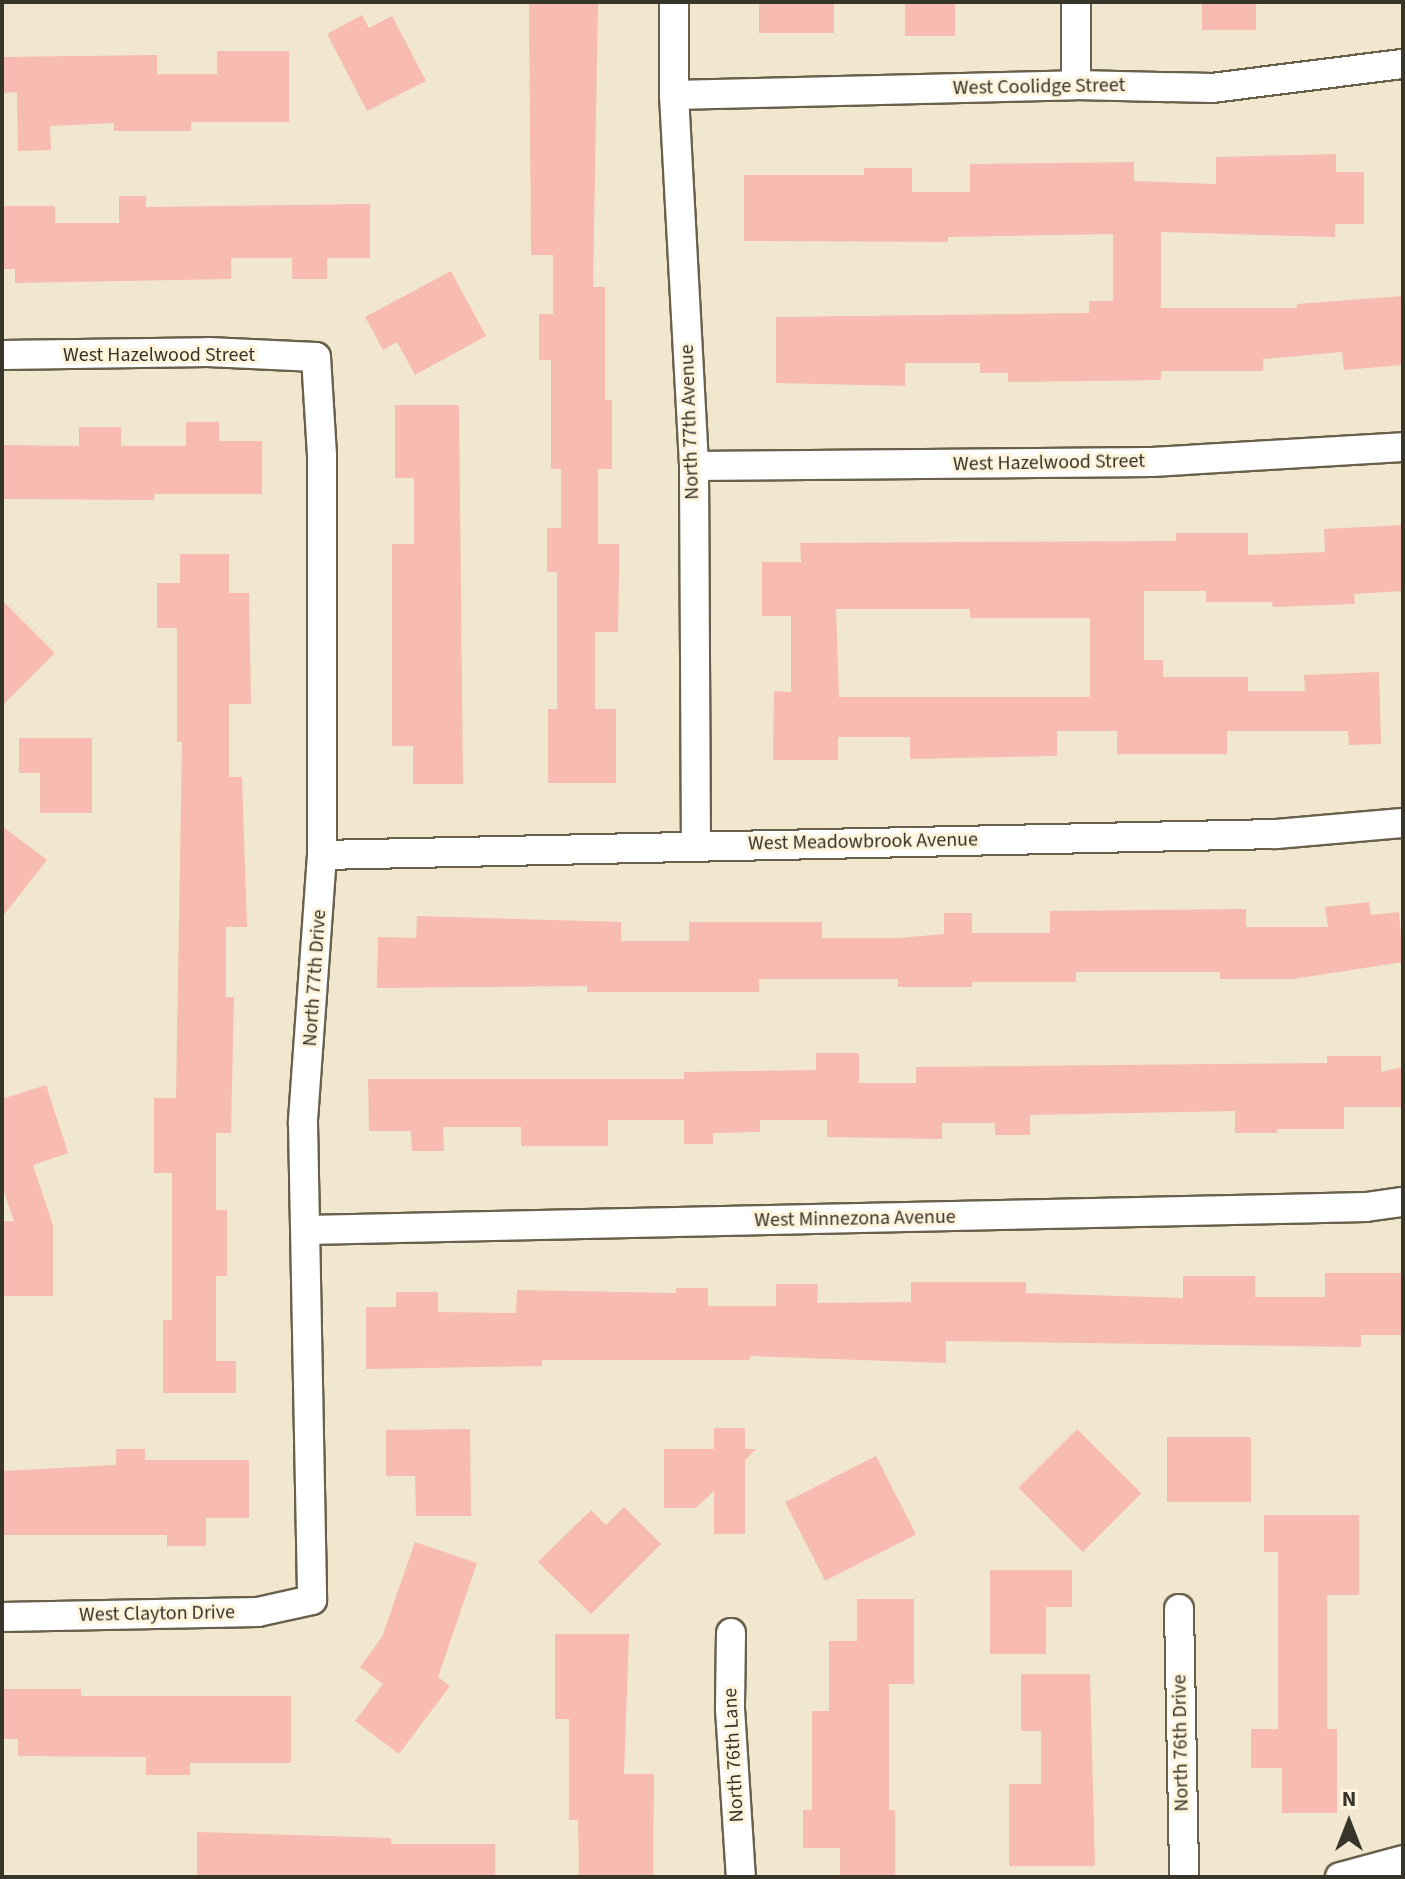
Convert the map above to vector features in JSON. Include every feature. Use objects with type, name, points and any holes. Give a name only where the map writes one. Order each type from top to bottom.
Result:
[{"type":"street","name":"North 77th Avenue","points":[[674,2],[674,95],[694,466],[696,843]]},
{"type":"street","points":[[1076,2],[1076,85]]},
{"type":"street","name":"West Coolidge Street","points":[[674,95],[1076,85],[1212,88],[1403,64]]},
{"type":"street","name":"West Hazelwood Street","points":[[2,355],[208,352],[316,357]]},
{"type":"street","name":"North 77th Drive","points":[[312,1600],[303,1123],[322,855],[322,456],[316,357]]},
{"type":"street","name":"West Hazelwood Street","points":[[694,466],[1152,462],[1403,447]]},
{"type":"street","name":"West Meadowbrook Avenue","points":[[322,855],[696,843],[1276,834],[1403,823]]},
{"type":"street","name":"West Minnezona Avenue","points":[[307,1230],[1366,1207],[1403,1202]]},
{"type":"street","name":"West Clayton Drive","points":[[2,1617],[258,1612],[312,1600]]},
{"type":"street","name":"North 76th Drive","points":[[1179,1609],[1184,1877]]},
{"type":"street","name":"North 76th Lane","points":[[731,1633],[741,1877]]},
{"type":"street","points":[[1340,1877],[1403,1860]]},
{"type":"building","points":[[529,2],[598,2],[593,287],[605,287],[605,400],[612,400],[612,469],[598,469],[598,544],[619,544],[619,572],[618,632],[595,632],[595,709],[616,709],[616,783],[548,783],[548,709],[557,709],[557,572],[547,572],[547,528],[561,528],[561,469],[551,469],[551,360],[539,360],[539,314],[553,314],[553,255],[531,255]]},
{"type":"building","points":[[759,2],[834,2],[834,33],[759,33]]},
{"type":"building","points":[[905,2],[955,2],[955,36],[905,36]]},
{"type":"building","points":[[1202,2],[1256,2],[1256,30],[1202,30]]},
{"type":"building","points":[[362,15],[369,28],[392,16],[426,81],[367,111],[327,34]]},
{"type":"building","points":[[217,51],[289,51],[289,122],[191,122],[191,131],[114,131],[114,123],[50,126],[51,150],[18,151],[17,92],[2,93],[2,57],[157,55],[157,74],[217,74]]},
{"type":"building","points":[[1336,154],[1336,172],[1364,172],[1364,224],[1335,224],[1335,237],[1161,232],[1161,308],[1297,308],[1297,304],[1403,296],[1403,365],[1344,370],[1342,352],[1263,359],[1263,371],[1161,371],[1161,380],[1008,382],[1008,373],[980,373],[980,363],[905,363],[905,386],[776,383],[776,317],[1089,313],[1089,301],[1113,301],[1113,234],[948,237],[948,242],[744,241],[744,175],[864,175],[864,168],[912,168],[912,192],[970,192],[970,164],[1134,162],[1134,181],[1216,184],[1216,157]]},
{"type":"building","points":[[119,196],[146,196],[146,207],[370,204],[370,258],[327,258],[327,279],[292,279],[292,258],[231,258],[231,279],[15,283],[15,269],[2,269],[2,206],[55,206],[55,223],[119,223]]},
{"type":"building","points":[[451,271],[486,336],[415,375],[397,342],[383,350],[365,317]]},
{"type":"building","points":[[395,405],[459,405],[463,784],[413,784],[413,746],[392,746],[392,544],[414,544],[414,478],[395,478]]},
{"type":"building","points":[[186,422],[219,422],[219,441],[262,441],[262,494],[154,494],[154,500],[2,499],[2,445],[79,446],[79,427],[121,427],[121,446],[186,446]]},
{"type":"building","points":[[1403,525],[1403,591],[1354,594],[1355,604],[1273,607],[1272,602],[1206,602],[1206,591],[1144,591],[1144,660],[1163,660],[1163,677],[1248,677],[1248,691],[1305,691],[1304,675],[1379,672],[1381,744],[1349,745],[1348,731],[1227,731],[1227,754],[1117,754],[1117,731],[1057,731],[1057,756],[910,759],[910,737],[838,737],[838,760],[773,760],[774,691],[791,692],[791,616],[762,616],[762,562],[801,562],[800,543],[1176,541],[1176,533],[1248,533],[1248,555],[1325,552],[1324,529]],"holes":[[[836,609],[970,609],[970,618],[1090,618],[1090,697],[839,697]]]},
{"type":"building","points":[[180,554],[229,554],[229,593],[249,593],[251,704],[229,704],[229,777],[242,777],[247,927],[226,927],[226,997],[234,997],[231,1133],[216,1133],[216,1210],[227,1210],[227,1276],[216,1276],[216,1361],[236,1361],[236,1393],[163,1393],[163,1320],[172,1320],[172,1173],[154,1173],[154,1098],[176,1098],[182,742],[177,742],[177,628],[157,628],[157,583],[180,583]]},
{"type":"building","points":[[2,600],[55,653],[2,706]]},
{"type":"building","points":[[19,738],[92,738],[92,813],[40,813],[40,773],[19,773]]},
{"type":"building","points":[[2,826],[47,860],[2,917]]},
{"type":"building","points":[[1369,902],[1371,915],[1399,912],[1403,962],[1293,979],[1220,979],[1220,972],[1076,972],[1076,982],[972,982],[972,987],[898,987],[898,979],[759,979],[759,992],[587,992],[587,986],[377,988],[378,937],[416,938],[417,916],[621,922],[621,941],[689,941],[689,922],[822,922],[822,938],[898,938],[944,934],[944,913],[972,913],[972,933],[1050,933],[1050,911],[1246,909],[1246,927],[1328,927],[1325,907]]},
{"type":"building","points":[[816,1053],[859,1053],[859,1083],[916,1083],[916,1067],[1327,1063],[1327,1056],[1381,1056],[1381,1072],[1403,1067],[1403,1107],[1344,1107],[1344,1129],[1277,1129],[1277,1133],[1235,1133],[1235,1111],[1030,1115],[1030,1135],[995,1135],[995,1123],[942,1123],[942,1139],[827,1137],[827,1120],[760,1120],[760,1132],[713,1133],[713,1144],[684,1144],[684,1120],[608,1120],[608,1146],[521,1146],[521,1127],[443,1127],[444,1151],[412,1151],[411,1131],[369,1131],[368,1079],[684,1079],[684,1072],[816,1070]]},
{"type":"building","points":[[46,1085],[68,1153],[33,1165],[53,1225],[53,1296],[2,1296],[2,1221],[14,1221],[2,1186],[2,1099]]},
{"type":"building","points":[[1325,1273],[1403,1273],[1403,1335],[1361,1335],[1361,1347],[946,1341],[946,1363],[750,1356],[750,1360],[542,1360],[542,1366],[366,1369],[366,1307],[396,1307],[396,1292],[438,1292],[438,1312],[516,1313],[517,1290],[676,1293],[676,1288],[708,1288],[708,1306],[776,1306],[776,1284],[818,1284],[817,1303],[911,1302],[911,1282],[1026,1282],[1026,1293],[1183,1298],[1183,1276],[1255,1276],[1255,1297],[1325,1297]]},
{"type":"building","points":[[714,1428],[745,1428],[745,1449],[756,1449],[745,1460],[745,1534],[714,1534],[714,1491],[696,1508],[664,1508],[664,1449],[714,1449]]},
{"type":"building","points":[[470,1429],[471,1516],[416,1516],[415,1476],[386,1476],[386,1430]]},
{"type":"building","points":[[1077,1429],[1141,1493],[1083,1552],[1018,1488]]},
{"type":"building","points":[[1167,1437],[1251,1437],[1251,1502],[1167,1502]]},
{"type":"building","points":[[116,1449],[145,1449],[145,1460],[249,1460],[249,1518],[206,1518],[206,1546],[167,1546],[167,1535],[2,1535],[2,1471],[116,1465]]},
{"type":"building","points":[[876,1456],[916,1534],[825,1581],[785,1502]]},
{"type":"building","points":[[624,1507],[661,1544],[591,1614],[538,1562],[591,1510],[606,1525]]},
{"type":"building","points":[[1264,1515],[1359,1515],[1359,1595],[1327,1595],[1327,1729],[1337,1729],[1337,1813],[1282,1813],[1282,1768],[1251,1768],[1251,1729],[1278,1729],[1278,1552],[1264,1552]]},
{"type":"building","points":[[415,1542],[477,1563],[438,1677],[450,1686],[399,1754],[355,1721],[383,1684],[360,1667],[382,1637]]},
{"type":"building","points":[[990,1570],[1072,1570],[1072,1607],[1046,1607],[1046,1654],[990,1654]]},
{"type":"building","points":[[857,1599],[914,1599],[914,1684],[889,1684],[889,1810],[895,1810],[895,1877],[840,1877],[840,1848],[803,1848],[803,1810],[812,1810],[812,1711],[829,1711],[829,1641],[857,1641]]},
{"type":"building","points":[[555,1634],[629,1634],[624,1774],[654,1774],[653,1877],[579,1877],[578,1820],[569,1820],[569,1719],[555,1719]]},
{"type":"building","points":[[1021,1674],[1090,1674],[1095,1866],[1009,1866],[1009,1784],[1041,1784],[1041,1731],[1021,1731]]},
{"type":"building","points":[[2,1689],[81,1689],[81,1696],[291,1696],[291,1763],[190,1763],[190,1775],[146,1775],[146,1757],[18,1756],[18,1739],[2,1739]]},
{"type":"building","points":[[197,1832],[391,1838],[391,1844],[495,1844],[495,1877],[197,1877]]}]
